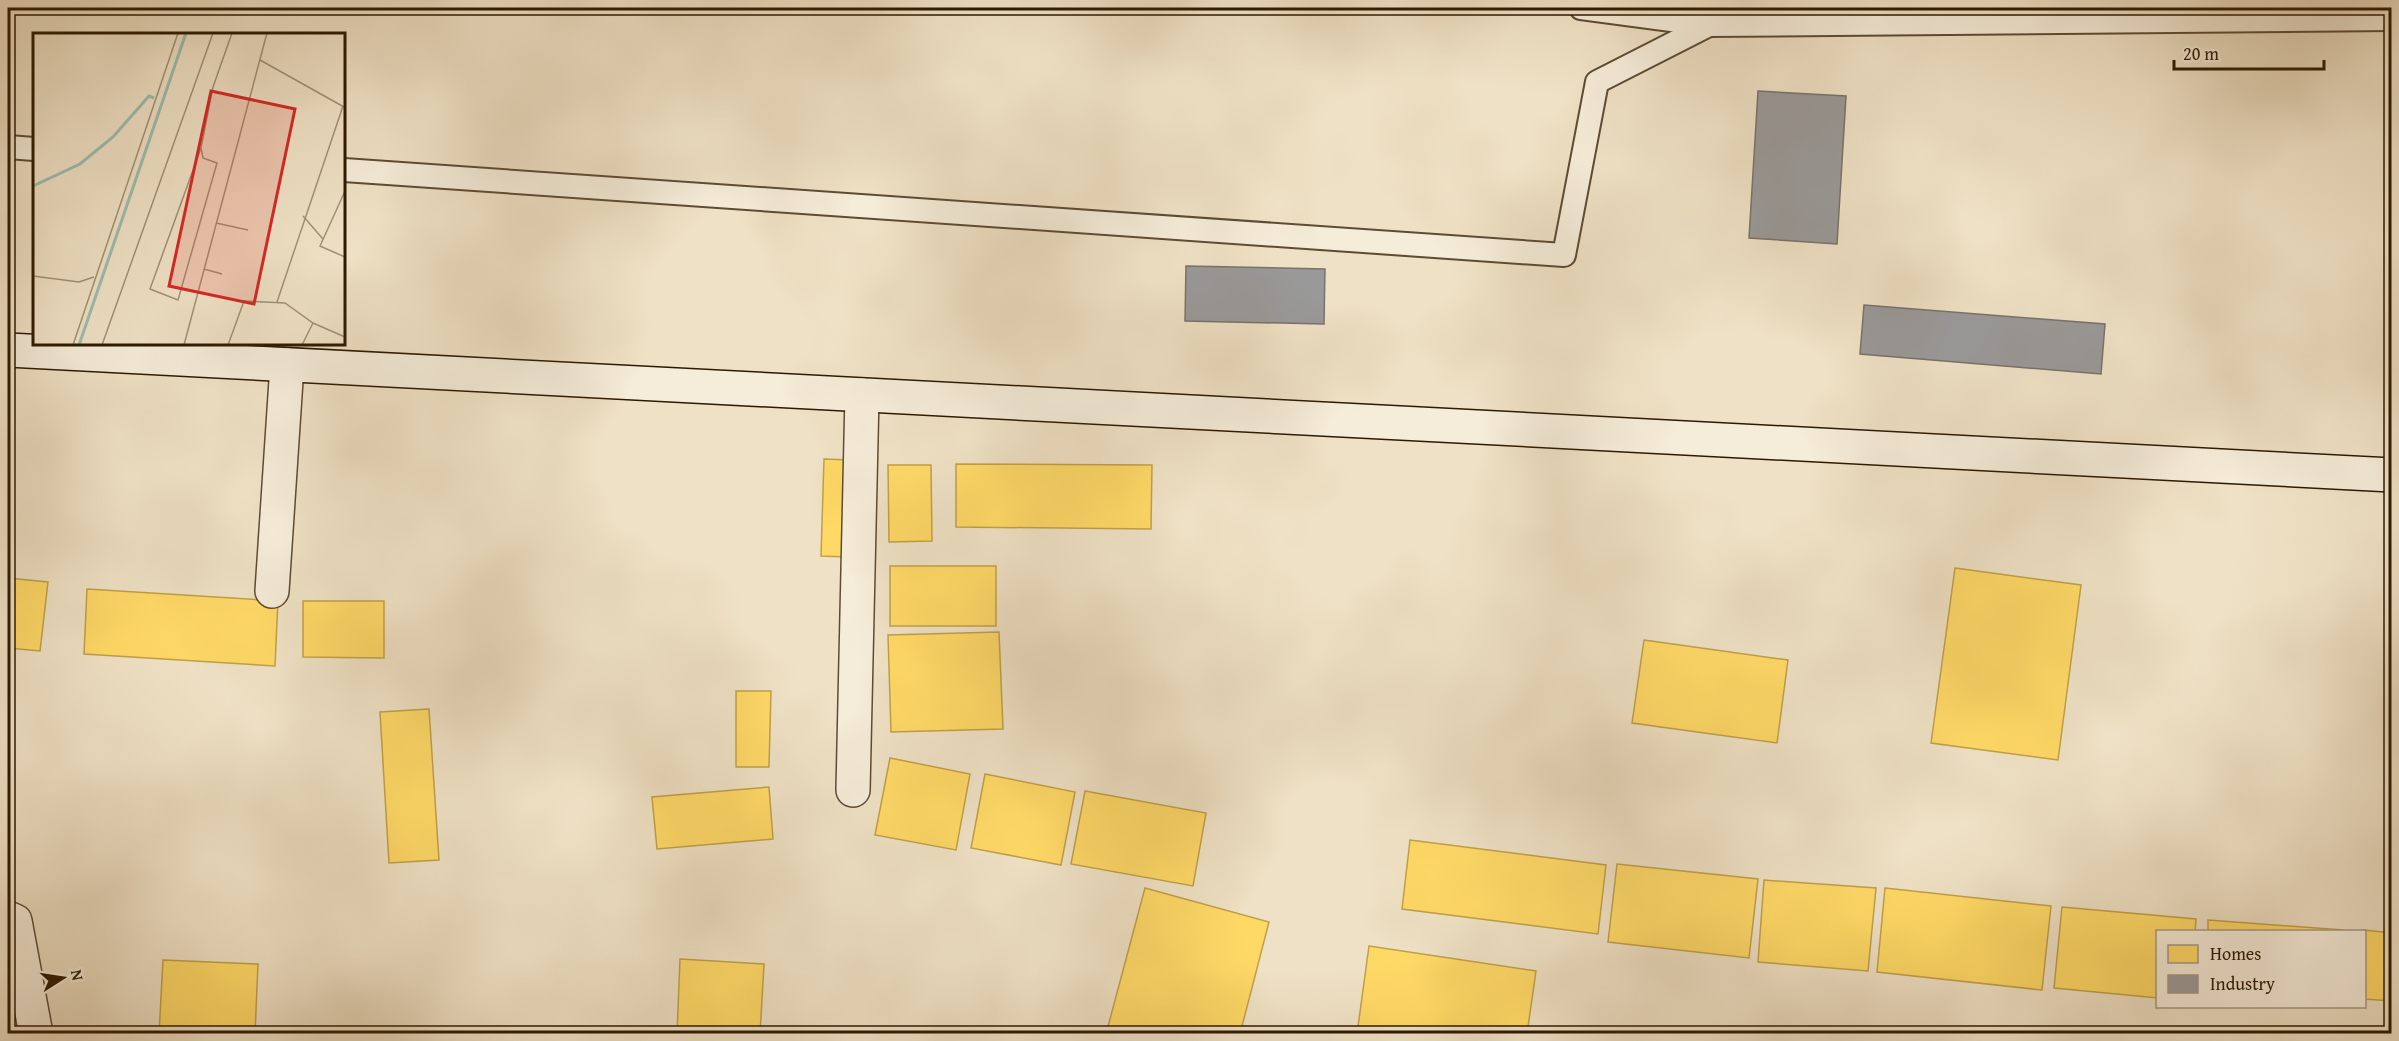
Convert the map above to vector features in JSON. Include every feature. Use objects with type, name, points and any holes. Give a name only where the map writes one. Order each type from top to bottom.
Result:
[{"type":"main road","points":[[8,350],[2391,475]]},
{"type":"main road","points":[[272,591],[287,365]]},
{"type":"main road","points":[[853,790],[862,395]]},
{"type":"main road","points":[[8,918],[15,921],[36,1034]]},
{"type":"lane","points":[[1581,8],[1709,25],[2391,19]]},
{"type":"lane","points":[[345,170],[1564,255],[1597,82],[1709,25]]},
{"type":"lane","points":[[8,147],[33,149]]},
{"type":"building: Homes","points":[[824,459],[851,460],[848,557],[821,556]]},
{"type":"building: Homes","points":[[956,464],[1152,465],[1151,529],[956,527]]},
{"type":"building: Homes","points":[[888,465],[931,465],[932,541],[889,542]]},
{"type":"building: Homes","points":[[890,566],[996,566],[996,626],[890,626]]},
{"type":"building: Homes","points":[[1955,568],[2081,585],[2058,760],[1931,743]]},
{"type":"building: Homes","points":[[8,578],[48,582],[40,651],[8,648]]},
{"type":"building: Homes","points":[[87,589],[278,601],[275,666],[84,654]]},
{"type":"building: Homes","points":[[303,601],[384,601],[384,658],[303,657]]},
{"type":"building: Homes","points":[[999,632],[1003,729],[891,732],[888,635]]},
{"type":"building: Homes","points":[[1644,640],[1788,660],[1777,743],[1632,723]]},
{"type":"building: Homes","points":[[736,691],[771,691],[769,767],[736,767]]},
{"type":"building: Homes","points":[[429,709],[439,860],[389,863],[380,712]]},
{"type":"building: Homes","points":[[890,758],[970,774],[956,850],[875,835]]},
{"type":"building: Homes","points":[[985,774],[1075,792],[1061,865],[971,848]]},
{"type":"building: Homes","points":[[769,787],[773,839],[657,849],[652,797]]},
{"type":"building: Homes","points":[[1085,791],[1206,813],[1193,886],[1071,864]]},
{"type":"building: Homes","points":[[1410,840],[1606,865],[1598,934],[1402,909]]},
{"type":"building: Homes","points":[[1617,864],[1758,879],[1749,958],[1608,942]]},
{"type":"building: Homes","points":[[1764,880],[1876,888],[1868,971],[1758,962]]},
{"type":"building: Homes","points":[[1145,888],[1269,922],[1240,1034],[1106,1034]]},
{"type":"building: Homes","points":[[1885,888],[2051,906],[2042,990],[1877,972]]},
{"type":"building: Homes","points":[[2062,907],[2196,919],[2195,930],[2156,930],[2156,998],[2054,988]]},
{"type":"building: Homes","points":[[2208,920],[2343,930],[2208,930]]},
{"type":"building: Homes","points":[[2366,930],[2392,933],[2392,1001],[2366,999]]},
{"type":"building: Homes","points":[[1369,946],[1536,971],[1527,1034],[1357,1034]]},
{"type":"building: Homes","points":[[680,959],[764,964],[760,1034],[677,1034]]},
{"type":"building: Homes","points":[[163,960],[258,964],[255,1034],[159,1034]]},
{"type":"building: Industry","points":[[1758,91],[1846,96],[1837,244],[1749,238]]},
{"type":"building: Industry","points":[[1186,266],[1325,269],[1324,324],[1185,321]]},
{"type":"building: Industry","points":[[1864,305],[2105,324],[2101,374],[1860,354]]}]
